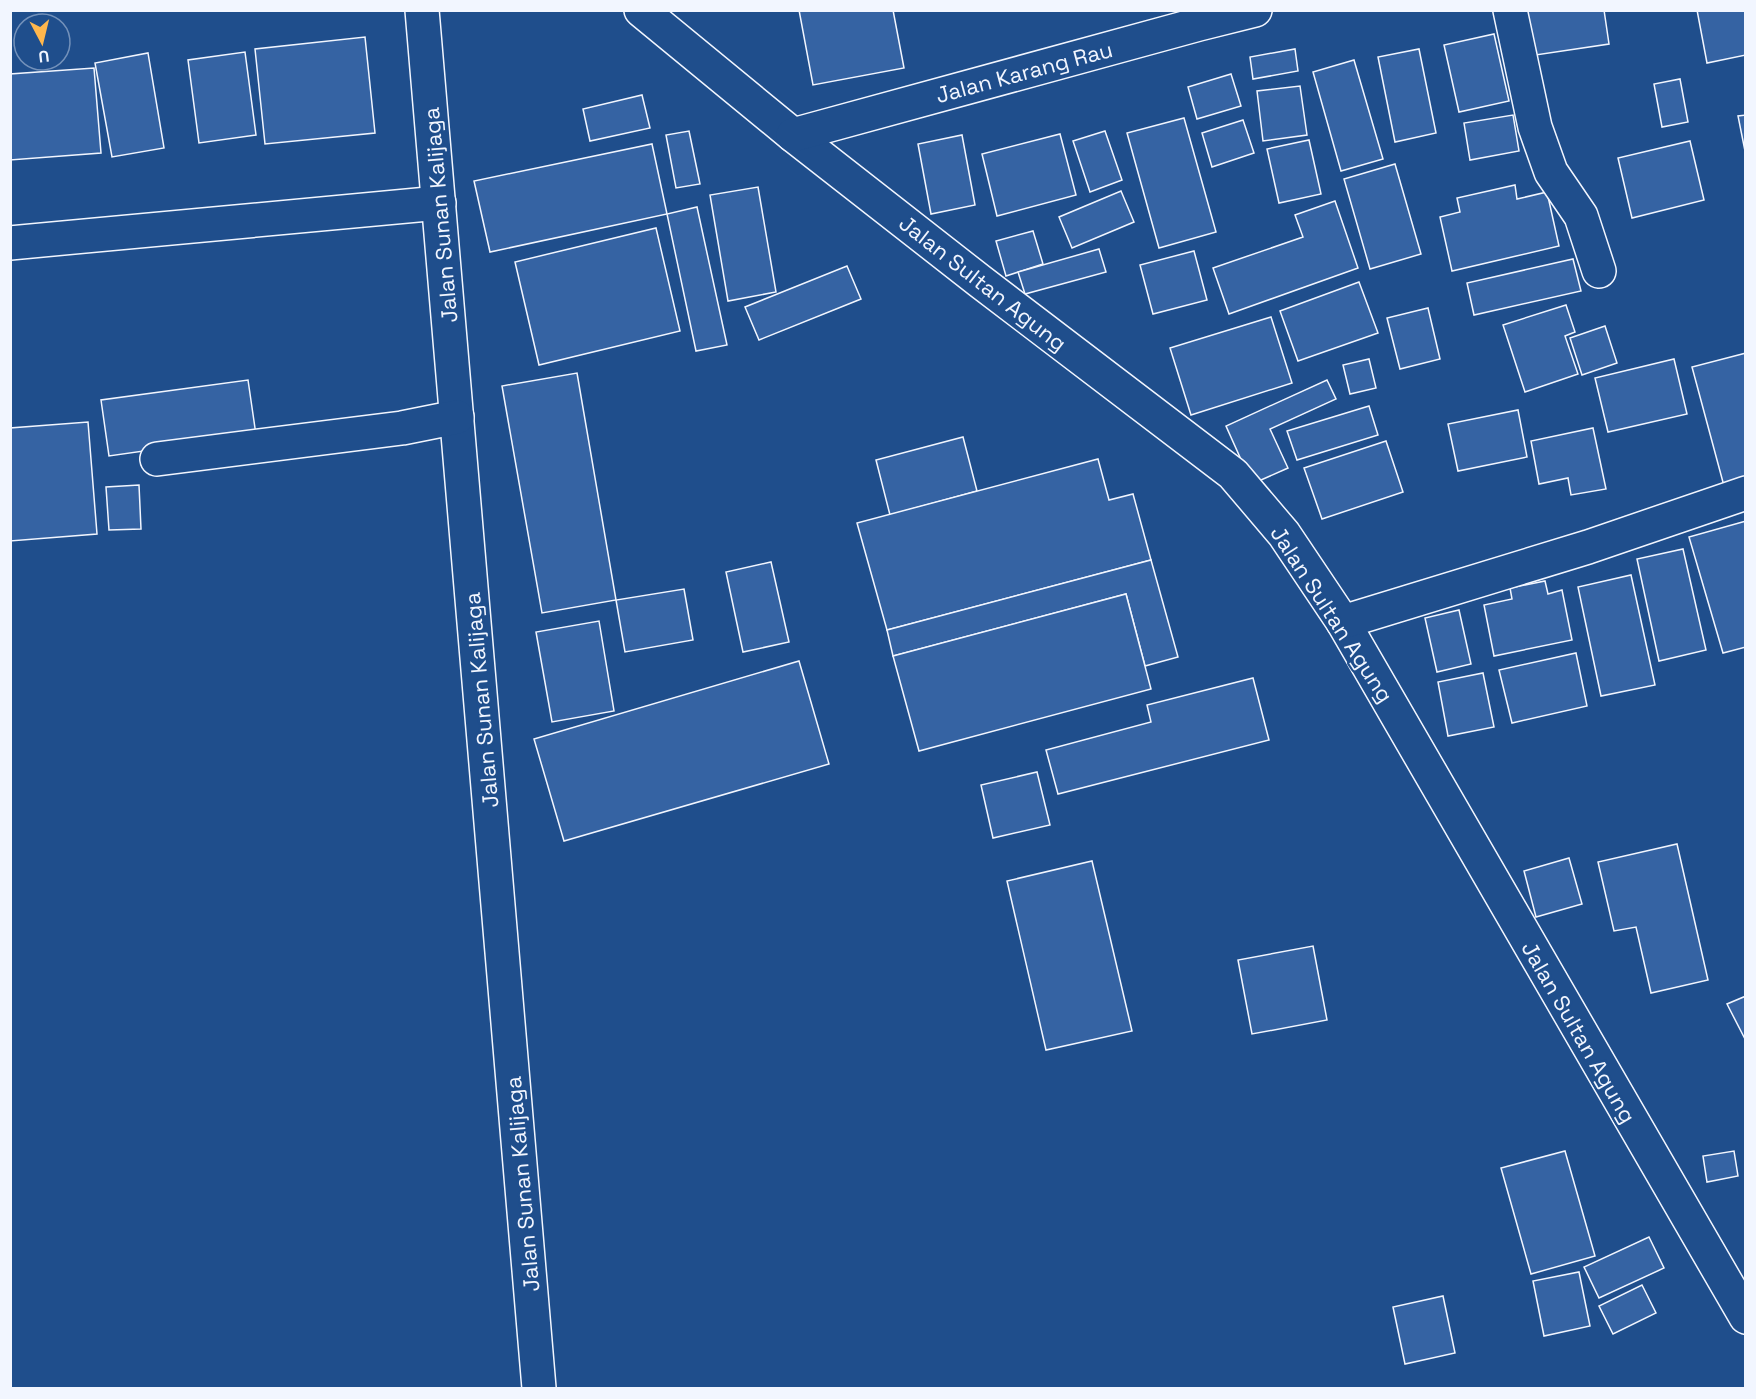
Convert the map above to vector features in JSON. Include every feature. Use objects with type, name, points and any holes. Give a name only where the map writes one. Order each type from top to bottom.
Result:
[{"type":"street","name":"Jalan Sunan Kalijaga","points":[[423,10],[539,1389]]},
{"type":"street","name":"Jalan Sultan Agung","points":[[641,10],[793,135],[1233,474],[1284,534],[1343,622],[1746,1317]]},
{"type":"street","name":"Jalan Karang Rau","points":[[793,135],[1255,10]]},
{"type":"street","points":[[1509,10],[1535,127],[1551,172],[1581,216],[1599,271]]},
{"type":"street","points":[[10,243],[439,203]]},
{"type":"street","points":[[157,459],[402,428],[457,417]]},
{"type":"street","points":[[1343,622],[1588,547],[1746,493]]},
{"type":"building","points":[[799,10],[893,10],[904,68],[813,85]]},
{"type":"building","points":[[1522,10],[1604,10],[1609,44],[1529,56]]},
{"type":"building","points":[[1697,10],[1746,10],[1746,55],[1707,63]]},
{"type":"building","points":[[1494,34],[1509,101],[1459,112],[1444,45]]},
{"type":"building","points":[[365,37],[375,133],[265,144],[255,49]]},
{"type":"building","points":[[1295,49],[1298,71],[1253,79],[1250,57]]},
{"type":"building","points":[[1419,49],[1436,133],[1395,142],[1378,57]]},
{"type":"building","points":[[245,52],[256,135],[199,143],[188,60]]},
{"type":"building","points":[[148,53],[164,148],[112,157],[95,63]]},
{"type":"building","points":[[1354,60],[1383,159],[1341,171],[1313,72]]},
{"type":"building","points":[[94,68],[101,153],[10,160],[10,74],[72,72],[72,70]]},
{"type":"building","points":[[1231,74],[1241,106],[1197,119],[1188,87]]},
{"type":"building","points":[[1680,79],[1688,122],[1662,127],[1654,84]]},
{"type":"building","points":[[1300,86],[1307,135],[1263,141],[1257,91]]},
{"type":"building","points":[[642,95],[650,128],[590,141],[583,109]]},
{"type":"building","points":[[1513,115],[1519,151],[1470,160],[1464,123]]},
{"type":"building","points":[[1746,115],[1746,156],[1738,116]]},
{"type":"building","points":[[1184,118],[1216,232],[1159,248],[1127,133]]},
{"type":"building","points":[[1243,120],[1254,153],[1212,167],[1202,133]]},
{"type":"building","points":[[689,131],[700,184],[676,188],[666,135]]},
{"type":"building","points":[[1105,131],[1122,180],[1090,192],[1073,141]]},
{"type":"building","points":[[1060,134],[1076,195],[997,216],[982,154]]},
{"type":"building","points":[[962,135],[975,205],[931,214],[918,144]]},
{"type":"building","points":[[1309,140],[1321,194],[1279,203],[1267,149]]},
{"type":"building","points":[[1690,141],[1704,200],[1632,218],[1618,158]]},
{"type":"building","points":[[652,144],[667,214],[490,252],[474,181]]},
{"type":"building","points":[[1395,164],[1421,254],[1370,269],[1344,179]]},
{"type":"building","points":[[1515,185],[1517,199],[1547,192],[1559,246],[1452,271],[1440,217],[1460,212],[1457,198]]},
{"type":"building","points":[[758,187],[776,292],[728,301],[710,195]]},
{"type":"building","points":[[1121,191],[1134,222],[1072,248],[1059,217]]},
{"type":"building","points":[[1335,201],[1358,268],[1229,314],[1213,268],[1303,237],[1295,215]]},
{"type":"building","points":[[697,207],[727,345],[696,351],[667,214]]},
{"type":"building","points":[[656,228],[680,331],[539,365],[515,262]]},
{"type":"building","points":[[1033,231],[1043,264],[1006,276],[996,241]]},
{"type":"building","points":[[1099,249],[1106,272],[1025,294],[1018,272]]},
{"type":"building","points":[[1194,251],[1207,300],[1153,314],[1140,265]]},
{"type":"building","points":[[1573,259],[1581,291],[1474,315],[1467,283]]},
{"type":"building","points":[[847,266],[861,299],[759,340],[745,307]]},
{"type":"building","points":[[1359,282],[1378,333],[1298,361],[1280,311]]},
{"type":"building","points":[[1566,305],[1575,332],[1565,336],[1578,374],[1525,392],[1503,325]]},
{"type":"building","points":[[1428,308],[1440,359],[1400,369],[1387,318]]},
{"type":"building","points":[[1271,317],[1292,383],[1191,415],[1170,348]]},
{"type":"building","points":[[1605,326],[1617,363],[1582,375],[1570,338]]},
{"type":"building","points":[[1746,353],[1746,480],[1724,486],[1692,367]]},
{"type":"building","points":[[1369,359],[1376,388],[1350,394],[1343,365]]},
{"type":"building","points":[[1674,359],[1687,414],[1608,432],[1595,378]]},
{"type":"building","points":[[577,373],[616,600],[542,613],[502,386]]},
{"type":"building","points":[[248,380],[256,435],[109,456],[101,400]]},
{"type":"building","points":[[1327,380],[1336,399],[1270,429],[1288,468],[1252,484],[1226,426]]},
{"type":"building","points":[[1369,406],[1378,435],[1297,460],[1287,431]]},
{"type":"building","points":[[1518,410],[1527,457],[1458,471],[1448,424]]},
{"type":"building","points":[[88,422],[97,534],[10,541],[10,428]]},
{"type":"building","points":[[1593,428],[1606,489],[1571,495],[1568,478],[1539,484],[1531,441]]},
{"type":"building","points":[[963,437],[977,491],[890,515],[876,460]]},
{"type":"building","points":[[1386,441],[1403,492],[1322,519],[1304,468]]},
{"type":"building","points":[[1098,459],[1109,500],[1133,494],[1151,560],[887,630],[857,523]]},
{"type":"building","points":[[139,485],[141,529],[109,530],[106,487]]},
{"type":"building","points":[[1746,521],[1746,647],[1723,653],[1689,537]]},
{"type":"building","points":[[1683,549],[1706,650],[1659,661],[1637,559]]},
{"type":"building","points":[[1151,560],[1178,657],[1145,666],[1126,594],[893,656],[887,630]]},
{"type":"building","points":[[771,562],[789,642],[743,652],[726,572]]},
{"type":"building","points":[[1631,575],[1655,685],[1601,696],[1578,587]]},
{"type":"building","points":[[1545,581],[1548,594],[1562,590],[1572,640],[1494,656],[1484,605],[1512,599],[1510,588]]},
{"type":"building","points":[[684,589],[693,640],[625,652],[616,600]]},
{"type":"building","points":[[1126,594],[1151,689],[919,751],[893,656]]},
{"type":"building","points":[[1459,610],[1471,664],[1437,672],[1425,618]]},
{"type":"building","points":[[599,621],[614,711],[552,722],[536,632]]},
{"type":"building","points":[[1576,653],[1587,706],[1512,723],[1499,670]]},
{"type":"building","points":[[799,661],[829,764],[564,841],[534,739]]},
{"type":"building","points":[[1483,673],[1494,727],[1448,736],[1438,682]]},
{"type":"building","points":[[1253,678],[1269,740],[1058,794],[1046,750],[1151,722],[1147,705]]},
{"type":"building","points":[[1037,772],[1050,825],[993,838],[981,785]]},
{"type":"building","points":[[1677,844],[1708,980],[1651,993],[1636,927],[1614,931],[1598,862]]},
{"type":"building","points":[[1569,858],[1582,904],[1536,917],[1524,871]]},
{"type":"building","points":[[1092,861],[1132,1031],[1046,1050],[1007,881]]},
{"type":"building","points":[[1313,946],[1327,1020],[1252,1034],[1238,960]]},
{"type":"building","points":[[1746,996],[1746,1041],[1727,1004]]},
{"type":"building","points":[[1565,1151],[1595,1256],[1531,1274],[1501,1168]]},
{"type":"building","points":[[1734,1151],[1738,1176],[1707,1182],[1703,1156]]},
{"type":"building","points":[[1649,1237],[1664,1268],[1599,1298],[1584,1267]]},
{"type":"building","points":[[1579,1272],[1590,1326],[1544,1336],[1533,1281]]},
{"type":"building","points":[[1642,1285],[1656,1313],[1613,1334],[1599,1306]]},
{"type":"building","points":[[1443,1296],[1455,1353],[1405,1364],[1393,1307]]}]
